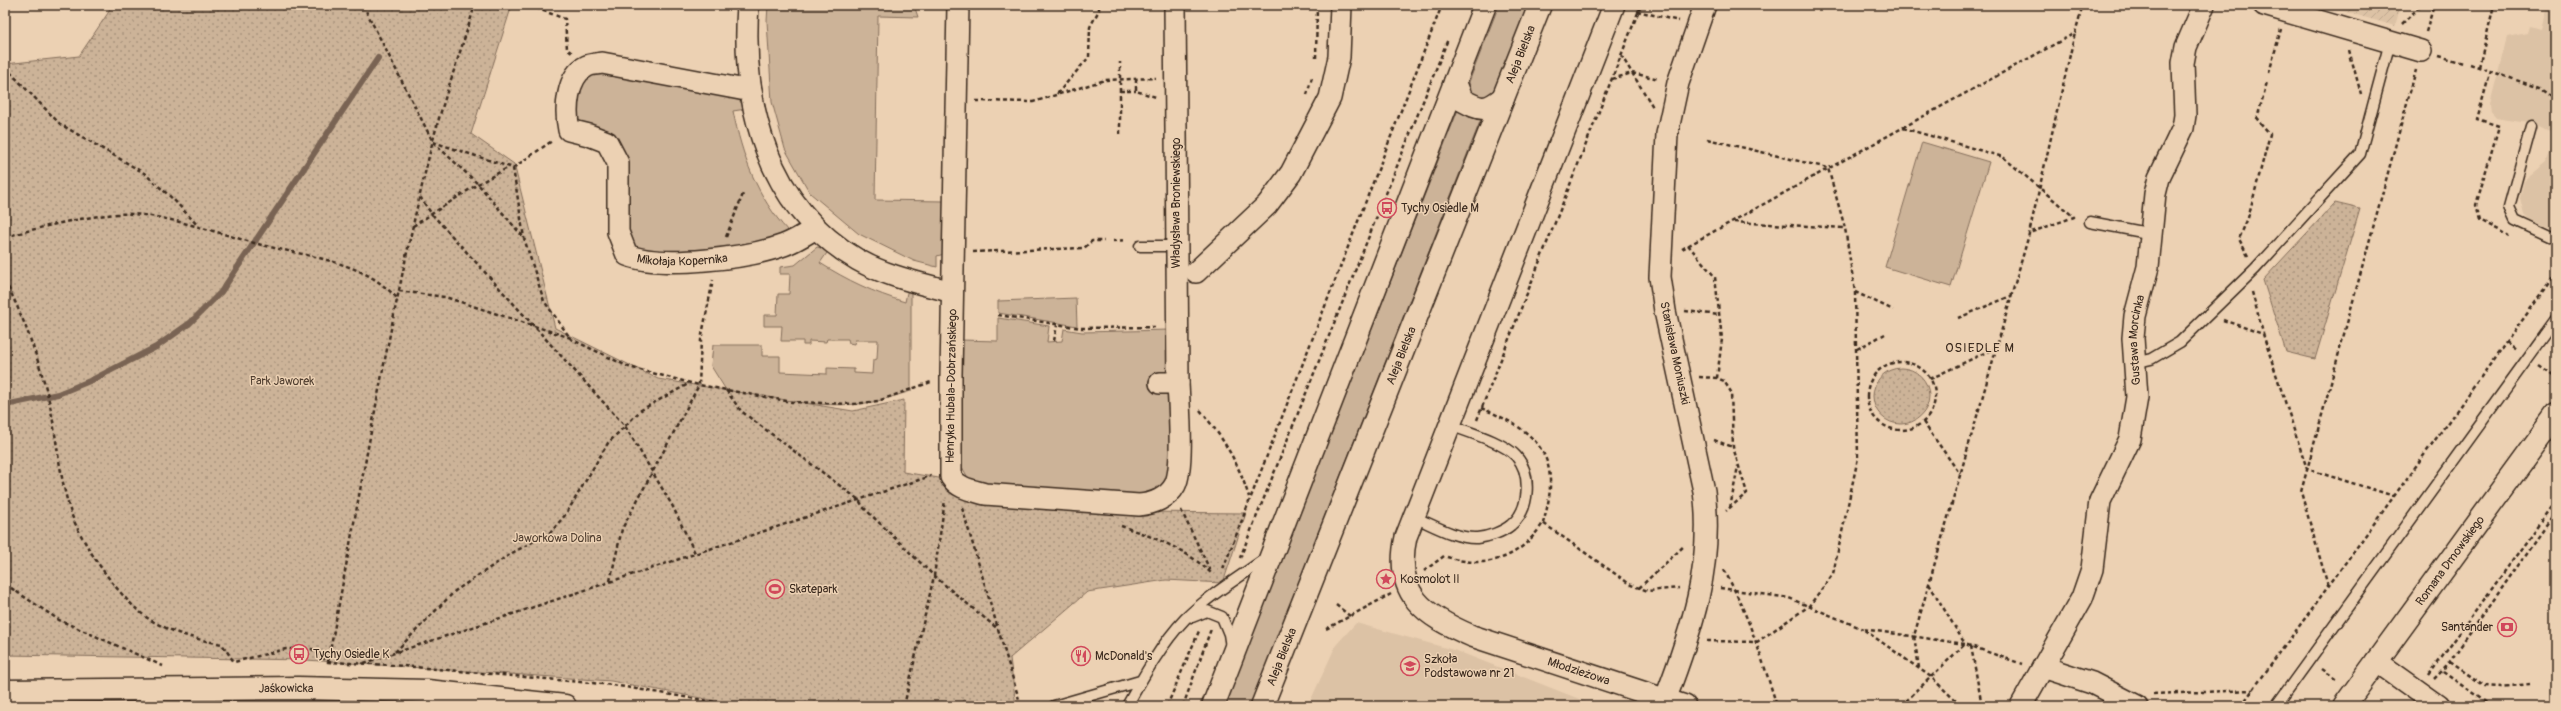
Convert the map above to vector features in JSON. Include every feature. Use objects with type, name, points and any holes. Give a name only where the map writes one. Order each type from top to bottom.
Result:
[{"type":"main road","points":[[1213,706],[1485,5]]},
{"type":"main road","name":"Aleja Bielska","points":[[1262,706],[1540,5]]},
{"type":"main road","points":[[1455,82],[1462,100],[1478,108],[1489,109],[1503,98]]},
{"type":"main road","name":"Romana Dmowskiego","points":[[2344,706],[2556,415]]},
{"type":"main road","name":"Jaśkowicka","points":[[5,690],[298,688],[421,699],[565,706]]},
{"type":"street","points":[[748,5],[747,48],[751,91],[760,133],[770,164],[791,198],[816,228],[858,260],[904,281],[952,292]]},
{"type":"street","name":"Henryka Hubala-Dobrzańskiego","points":[[952,476],[952,292],[955,252],[958,5]]},
{"type":"street","name":"Władysława Broniewskiego","points":[[1169,383],[1177,246],[1175,5]]},
{"type":"street","name":"Władysława Broniewskiego","points":[[1196,272],[1267,205],[1291,173],[1330,98],[1339,57],[1342,5]]},
{"type":"street","name":"Stanisława Moniuszki","points":[[1666,700],[1702,585],[1708,521],[1704,491],[1665,308],[1660,277],[1660,247],[1667,134],[1678,83],[1705,5]]},
{"type":"street","name":"Gustawa Morcinka","points":[[2042,669],[2082,598],[2092,569],[2100,501],[2130,439],[2137,397],[2134,363],[2135,316],[2148,267],[2153,234],[2155,194],[2159,178],[2183,128],[2185,115],[2183,63],[2186,47],[2204,5]]},
{"type":"street","points":[[2264,5],[2421,51]]},
{"type":"street","points":[[1414,517],[1450,425],[1622,7]]},
{"type":"street","points":[[569,130],[565,113],[573,80],[587,66],[602,63],[751,91]]},
{"type":"street","name":"Mikołaja Kopernika","points":[[569,130],[589,135],[607,142],[618,162],[618,232],[627,255],[639,260],[686,260],[745,255],[784,245],[816,228]]},
{"type":"street","points":[[952,476],[963,488],[985,494],[1139,505],[1154,503],[1172,490],[1177,478],[1179,458],[1169,383]]},
{"type":"street","name":"Młodzieżowa","points":[[1414,517],[1406,537],[1402,554],[1403,569],[1413,598],[1427,613],[1444,624],[1472,636],[1685,706]]},
{"type":"street","points":[[2376,661],[2439,706]]},
{"type":"street","points":[[2021,706],[2042,669],[2144,700]]},
{"type":"lane","points":[[2134,363],[2151,359],[2180,342],[2251,272],[2360,154],[2390,42]]},
{"type":"lane","points":[[2531,127],[2509,207],[2515,220],[2554,235]]},
{"type":"lane","points":[[2090,222],[2153,234]]},
{"type":"lane","points":[[1140,246],[1177,246]]},
{"type":"lane","points":[[2276,706],[2556,319]]},
{"type":"lane","points":[[1414,517],[1457,535],[1477,538],[1494,534],[1505,528],[1520,514],[1526,499],[1527,483],[1523,468],[1516,456],[1505,448],[1450,425]]},
{"type":"lane","points":[[1129,702],[1140,681],[1184,620],[1214,594],[1230,585],[1273,554]]},
{"type":"lane","points":[[1184,620],[1212,613],[1222,617],[1229,634],[1232,657]]},
{"type":"lane","points":[[1054,706],[1140,681]]},
{"type":"lane","points":[[1114,689],[1127,690],[1129,702]]},
{"type":"path","points":[[363,5],[433,142],[478,184],[524,238]]},
{"type":"path","points":[[328,662],[398,300],[420,197],[433,142],[475,5]]},
{"type":"path","points":[[525,5],[536,7],[565,19],[567,49],[587,66]]},
{"type":"path","points":[[1057,95],[1089,57],[1090,27],[1099,10],[1099,5]]},
{"type":"path","points":[[1316,61],[1317,5]]},
{"type":"path","points":[[1214,594],[1442,5]]},
{"type":"path","points":[[1471,434],[1641,5]]},
{"type":"path","points":[[1919,668],[1914,636],[2029,233],[2075,33],[2083,5]]},
{"type":"path","points":[[2328,586],[2301,492],[2434,5]]},
{"type":"path","points":[[2479,67],[2494,5]]},
{"type":"path","points":[[1622,7],[1698,25]]},
{"type":"path","points":[[2269,73],[2286,11]]},
{"type":"path","points":[[2343,28],[2368,123]]},
{"type":"path","points":[[1660,247],[1683,249],[2075,33]]},
{"type":"path","points":[[1230,585],[1450,34]]},
{"type":"path","points":[[2421,51],[2464,63]]},
{"type":"path","points":[[1621,54],[1649,104],[1658,112]]},
{"type":"path","points":[[1120,62],[1120,134]]},
{"type":"path","points":[[2470,64],[2491,70],[2539,88],[2556,100]]},
{"type":"path","points":[[5,67],[60,124],[144,173],[174,200],[200,229]]},
{"type":"path","points":[[2491,70],[2477,119],[2499,126],[2476,206],[2480,220],[2512,237]]},
{"type":"path","points":[[1306,97],[1312,76]]},
{"type":"path","points":[[957,101],[1033,102],[1105,80],[1160,78]]},
{"type":"path","points":[[1136,79],[1136,91]]},
{"type":"path","points":[[2267,82],[2257,119],[2270,134],[2248,218],[2239,239],[2251,272],[2263,334],[2307,469]]},
{"type":"path","points":[[1120,91],[1136,91],[1160,98]]},
{"type":"path","points":[[1902,128],[2003,157],[2074,217],[2029,233]]},
{"type":"path","points":[[414,226],[431,213],[478,184],[511,168],[569,130]]},
{"type":"path","points":[[1707,139],[1828,168]]},
{"type":"path","points":[[433,142],[511,168]]},
{"type":"path","points":[[511,168],[524,238],[544,301],[571,338]]},
{"type":"path","points":[[1686,640],[1757,642],[1809,606],[1833,574],[1858,458],[1857,349],[1855,292],[1845,228],[1828,168]]},
{"type":"path","points":[[610,582],[622,530],[699,385],[701,340],[708,297],[718,258],[743,194]]},
{"type":"path","points":[[420,197],[431,213],[530,324],[625,426],[652,472],[695,553]]},
{"type":"path","points":[[5,237],[44,226],[118,214],[139,214],[358,270],[383,284],[398,300]]},
{"type":"path","points":[[1732,222],[1845,228]]},
{"type":"path","points":[[955,252],[1084,248],[1092,241],[1104,241]]},
{"type":"path","points":[[1688,246],[1716,277],[1722,338],[1717,378],[1724,382],[1731,392],[1733,446],[1747,493],[1721,516]]},
{"type":"path","points":[[2241,706],[2556,274]]},
{"type":"path","points":[[5,281],[29,334],[45,386],[60,469],[71,514],[93,557],[124,596],[152,622],[189,638],[222,644],[234,662],[286,649],[312,649],[328,662],[613,685],[738,706]]},
{"type":"path","points":[[400,291],[445,297],[530,324],[571,338],[629,367],[699,385],[792,402],[854,404],[878,401],[910,391],[951,374]]},
{"type":"path","points":[[1855,292],[1893,310]]},
{"type":"path","points":[[1958,318],[2012,296]]},
{"type":"path","points":[[1665,308],[1720,315]]},
{"type":"path","points":[[998,315],[1081,328],[1162,327]]},
{"type":"path","points":[[2209,315],[2263,334]]},
{"type":"path","points":[[1054,342],[1057,325]]},
{"type":"path","points":[[1857,349],[1885,334]]},
{"type":"path","points":[[1930,379],[1997,347]]},
{"type":"path","points":[[1899,362],[1917,366],[1930,379],[1934,388],[1934,402],[1929,415],[1923,422],[1907,430],[1890,429],[1874,417],[1868,406],[1867,389],[1870,380],[1881,368],[1899,362]]},
{"type":"path","points":[[395,652],[455,591],[512,553],[551,532],[566,514],[608,443],[641,410],[691,383]]},
{"type":"path","points":[[1169,383],[1222,436],[1239,467],[1250,498]]},
{"type":"path","points":[[726,390],[742,411],[859,500],[872,516],[934,576],[999,630]]},
{"type":"path","points":[[1923,422],[1960,474]]},
{"type":"path","points":[[1730,508],[1738,463]]},
{"type":"path","points":[[2307,469],[2394,496]]},
{"type":"path","points":[[361,664],[859,500],[952,476]]},
{"type":"path","points":[[904,706],[934,576],[952,476]]},
{"type":"path","points":[[952,476],[1021,706]]},
{"type":"path","points":[[1172,490],[1212,574]]},
{"type":"path","points":[[2426,678],[2444,657],[2556,502]]},
{"type":"path","points":[[2428,682],[2443,672],[2556,512]]},
{"type":"path","points":[[1326,629],[1408,583],[1444,556],[1472,562],[1488,561],[1505,557],[1528,544],[1543,523],[1631,585],[1648,591],[1702,585],[1789,598],[1863,629],[1919,668],[1961,706]]},
{"type":"path","points":[[1116,524],[1165,542],[1201,563],[1219,581]]},
{"type":"path","points":[[1639,588],[1691,540]]},
{"type":"path","points":[[1720,564],[1735,590],[1757,642],[1777,706]]},
{"type":"path","points":[[5,584],[59,620],[163,666]]},
{"type":"path","points":[[1929,584],[1965,644]]},
{"type":"path","points":[[1336,605],[1350,616]]},
{"type":"path","points":[[1167,706],[1212,613]]},
{"type":"path","points":[[1183,706],[1212,613]]},
{"type":"path","points":[[1863,629],[1965,644],[2042,669]]},
{"type":"path","points":[[1901,706],[1965,644]]},
{"type":"path","points":[[1971,646],[1982,706]]},
{"type":"path","points":[[2550,660],[2556,664]]},
{"type":"path","points":[[2450,662],[2485,686],[2501,687],[2530,684]]},
{"type":"path","points":[[2443,672],[2491,706]]},
{"type":"path","points":[[2144,700],[2253,690]]},
{"type":"shaded area","points":[[2322,5],[2401,5],[2395,26]]},
{"type":"shaded area","points":[[2548,5],[2556,5],[2556,230],[2530,220],[2524,214],[2520,198],[2524,181],[2546,163],[2553,145],[2553,132],[2534,124],[2496,118],[2491,112],[2490,104],[2507,37],[2527,33],[2529,26],[2542,29]]},
{"type":"shaded area","name":"Szkoła Podstawowa nr 21","points":[[1356,623],[1457,651],[1597,706],[1308,706],[1336,645]]},
{"type":"green space","name":"Park Jaworek","points":[[111,5],[512,5],[471,134],[514,164],[555,328],[658,379],[853,411],[904,400],[903,472],[1142,512],[1246,513],[1223,583],[1166,580],[1087,592],[1010,658],[1016,706],[975,706],[976,704],[963,700],[958,706],[743,706],[611,681],[306,660],[5,655],[5,64],[79,56],[108,13]]},
{"type":"green space","points":[[768,5],[914,5],[918,17],[878,16],[875,200],[944,201],[944,254],[937,256],[937,267],[914,261],[859,234],[810,193],[785,149],[772,102],[767,21]]},
{"type":"green space","points":[[1499,5],[1530,5],[1496,91],[1487,96],[1479,96],[1472,93],[1469,82]]},
{"type":"green space","points":[[611,72],[739,100],[746,109],[733,111],[746,160],[759,190],[777,218],[788,231],[800,223],[805,230],[781,242],[642,256],[628,240],[626,163],[579,123],[576,109],[582,83],[594,75]]},
{"type":"green space","points":[[1458,110],[1469,117],[1481,119],[1250,706],[1223,706]]},
{"type":"green space","points":[[1922,142],[1989,162],[1951,287],[1885,267]]},
{"type":"green space","points":[[2335,203],[2360,209],[2315,359],[2286,352],[2263,280]]},
{"type":"green space","points":[[817,247],[829,250],[820,263],[861,286],[905,302],[908,288],[911,290],[911,391],[878,401],[840,405],[802,403],[726,390],[711,366],[713,345],[762,345],[762,356],[780,356],[780,372],[827,374],[827,368],[854,369],[854,373],[872,374],[873,360],[877,359],[878,340],[855,340],[854,344],[849,343],[848,339],[827,339],[826,342],[809,341],[809,345],[803,345],[803,341],[781,341],[782,326],[764,326],[764,315],[777,315],[778,294],[789,294],[790,274],[780,274],[780,267],[795,265]]},
{"type":"green space","points":[[1076,298],[1077,326],[998,313],[998,301]]},
{"type":"green space","points":[[998,318],[1049,326],[1047,342],[1062,341],[1064,329],[1082,332],[1169,330],[1173,467],[1165,488],[1143,498],[975,484],[967,476],[961,465],[961,340],[998,341]]},
{"type":"green space","points":[[1901,368],[1912,370],[1921,376],[1927,385],[1929,396],[1927,407],[1921,416],[1912,422],[1901,424],[1890,422],[1881,416],[1875,407],[1873,396],[1875,385],[1881,376],[1890,370]]},
{"type":"waterway","points":[[5,405],[58,394],[92,380],[156,347],[190,323],[221,292],[378,58]]},
{"type":"place","name":"Tychy Osiedle M","points":[[1387,208]]},
{"type":"place","name":"Kosmolot II","points":[[1386,579]]},
{"type":"place","name":"Skatepark","points":[[775,589]]},
{"type":"place","name":"Santander","points":[[2507,627]]},
{"type":"place","name":"Tychy Osiedle K","points":[[299,654]]},
{"type":"place","name":"McDonald's","points":[[1081,656]]},
{"type":"place","name":"Szkoła Podstawowa nr 21","points":[[1410,666]]},
{"type":"district","name":"OSIEDLE M","points":[[1980,347]]},
{"type":"park label","name":"Jaworkowa Dolina","points":[[557,538]]}]
